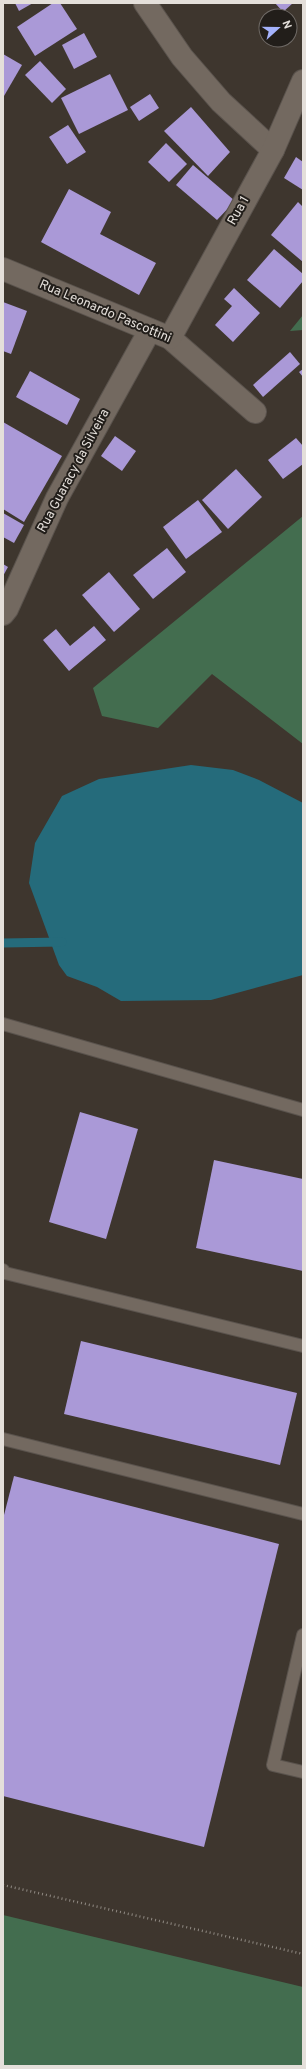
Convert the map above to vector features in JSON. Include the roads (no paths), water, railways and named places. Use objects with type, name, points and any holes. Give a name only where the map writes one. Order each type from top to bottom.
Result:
[{"type":"street","points":[[145,3],[182,57],[221,102],[273,150]]},
{"type":"street","name":"Rua 1","points":[[170,338],[273,150],[303,81]]},
{"type":"street","name":"Rua Leonardo Pascottini","points":[[3,268],[170,338],[255,412]]},
{"type":"street","name":"Rua Guaracy da Silveira","points":[[3,614],[7,609],[57,498],[150,330]]},
{"type":"lane","points":[[3,1024],[303,1110]]},
{"type":"lane","points":[[4,1273],[303,1346]]},
{"type":"lane","points":[[3,1439],[303,1514]]},
{"type":"lane","points":[[303,1635],[300,1665],[273,1765],[303,1772]]},
{"type":"water","points":[[191,765],[233,770],[259,780],[303,803],[303,975],[211,1000],[121,1001],[97,987],[67,976],[59,965],[29,883],[35,843],[62,796],[99,779]]},
{"type":"waterway","points":[[3,943],[62,942]]}]
